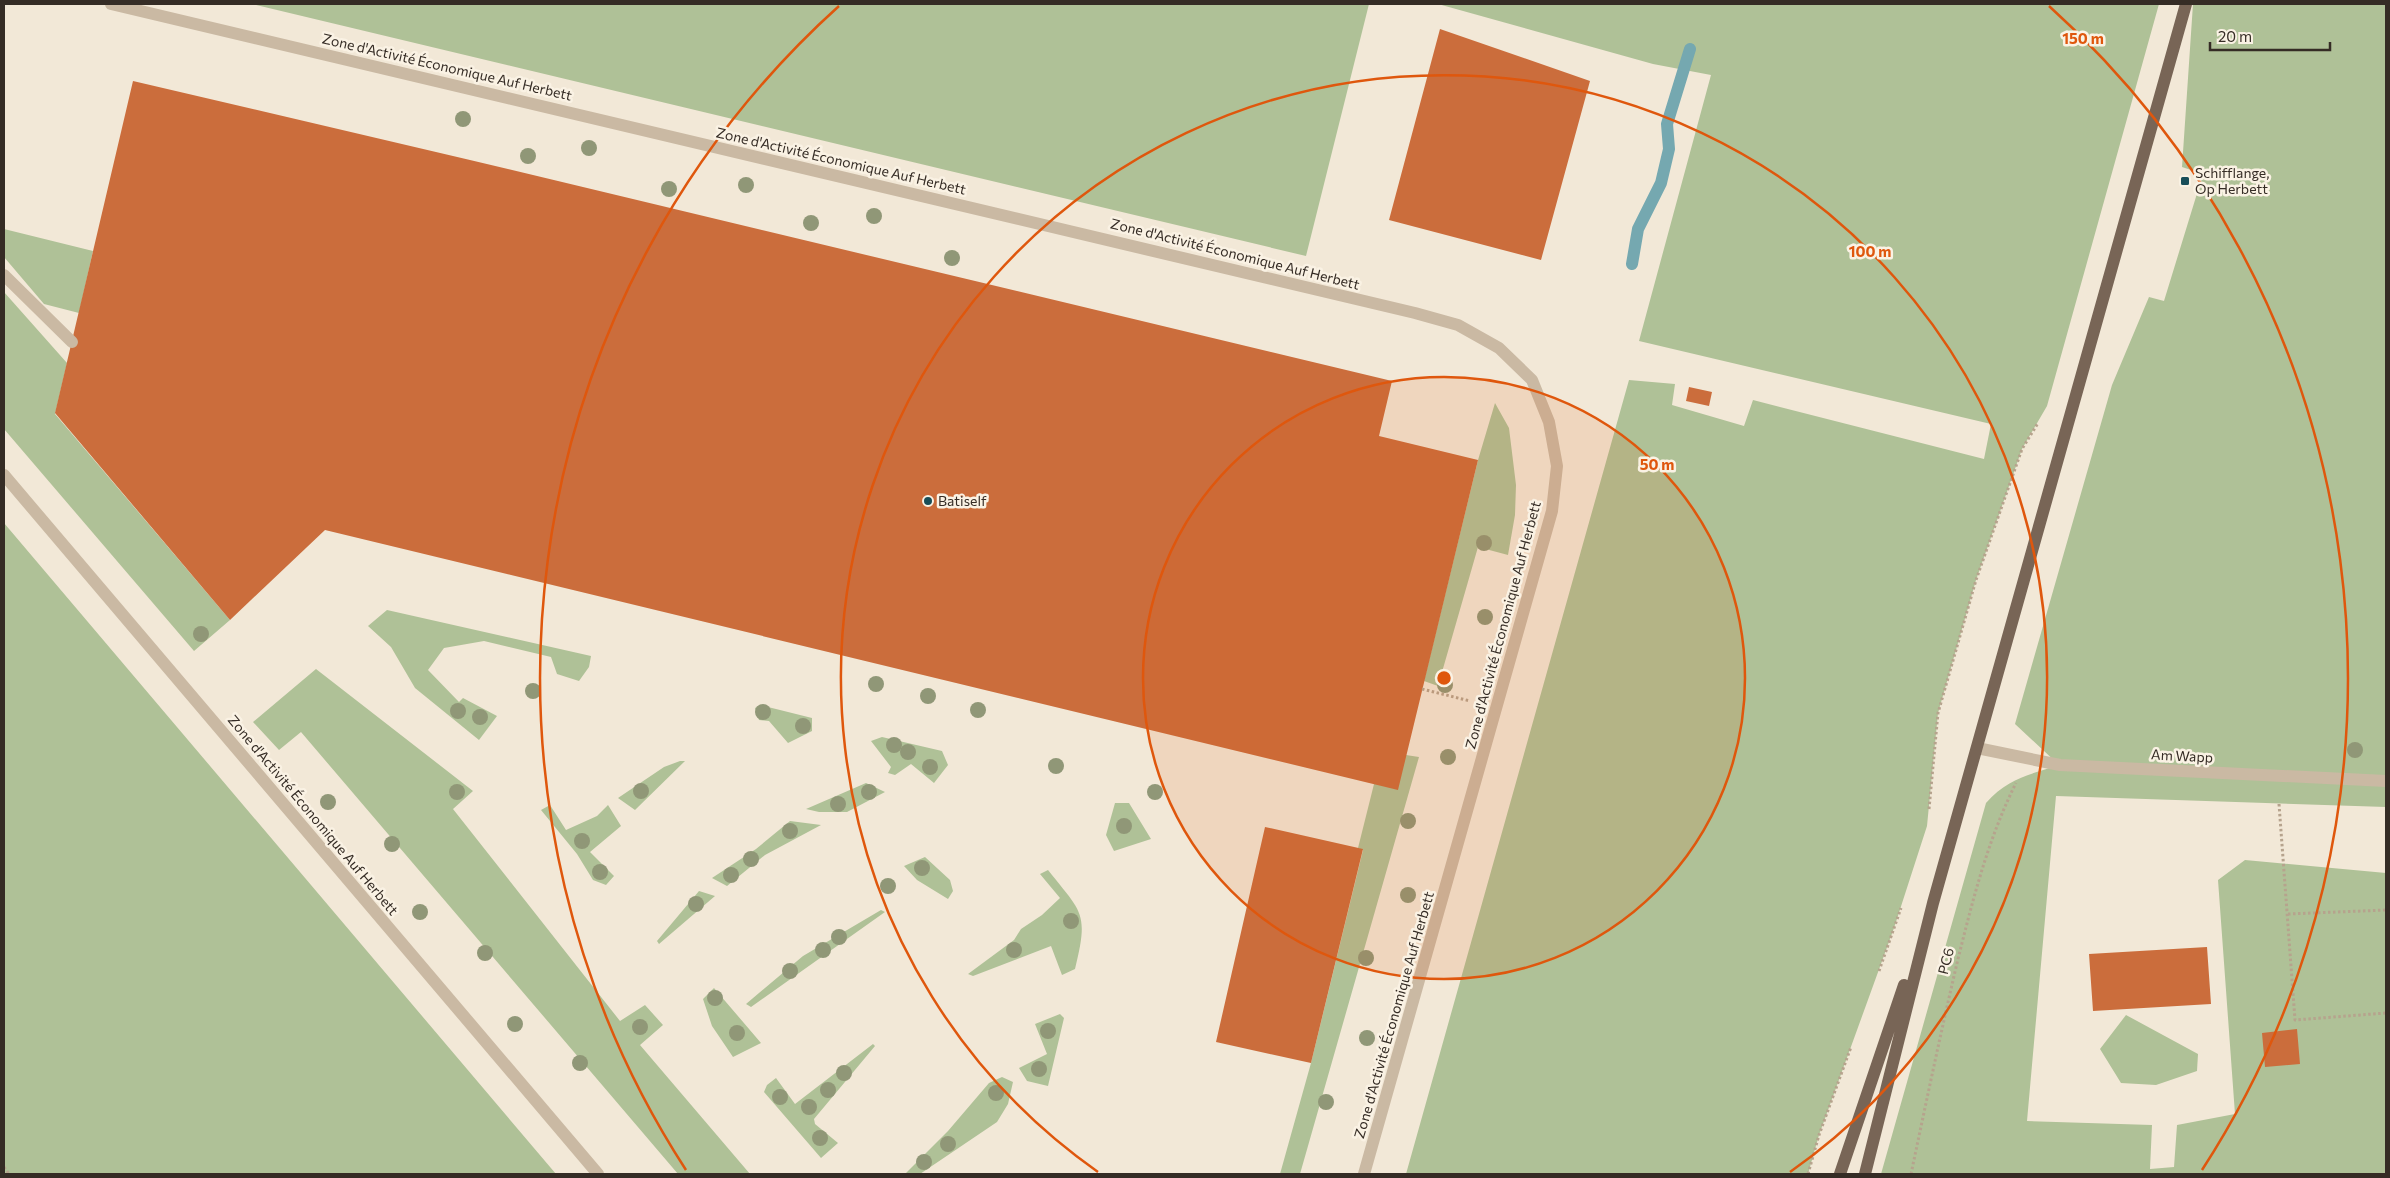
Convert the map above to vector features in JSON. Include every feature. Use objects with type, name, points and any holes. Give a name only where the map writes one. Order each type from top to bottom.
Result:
[{"type":"main road","points":[[1865,1174],[1932,903],[2186,4]]},
{"type":"main road","points":[[1840,1174],[1932,903]]},
{"type":"street","name":"Zone d'Activité Économique Auf Herbett","points":[[111,4],[1138,246],[1458,325],[1499,348],[1532,380],[1549,422],[1557,466],[1552,511],[1364,1174]]},
{"type":"street","points":[[4,275],[72,342]]},
{"type":"street","name":"Zone d'Activité Économique Auf Herbett","points":[[4,475],[598,1174]]},
{"type":"street","name":"Am Wapp","points":[[1977,748],[2028,760],[2060,765],[2386,781]]},
{"type":"path","points":[[1928,818],[1938,713],[1976,580],[2022,449],[2039,420]]},
{"type":"path","points":[[1422,689],[1496,708]]},
{"type":"path","name":"PC6","points":[[1911,1174],[1947,1006],[1977,880],[2004,806],[2028,760]]},
{"type":"path","points":[[2277,776],[2295,1020],[2386,1013]]},
{"type":"path","points":[[1877,975],[1903,900]]},
{"type":"path","points":[[2288,914],[2386,910]]},
{"type":"path","points":[[1808,1174],[1819,1135],[1853,1041]]},
{"type":"path","points":[[4,1167],[9,1174]]},
{"type":"green space","points":[[252,4],[1369,4],[1306,256]]},
{"type":"green space","points":[[1438,4],[2159,4],[2047,406],[2022,449],[1976,580],[1938,713],[1927,826],[1894,928],[1819,1135],[1808,1174],[1406,1174],[1629,380],[1675,384],[1672,405],[1744,426],[1753,400],[1984,459],[1991,424],[1639,341],[1711,75],[1653,64]]},
{"type":"green space","points":[[2193,4],[2386,4],[2386,807],[2056,796],[2027,1121],[2152,1125],[2150,1169],[2174,1167],[2177,1125],[2235,1114],[2218,880],[2245,860],[2386,873],[2386,1174],[1881,1174],[1986,803],[2002,788],[2020,778],[2059,765],[2015,724],[2112,385],[2149,297],[2164,301],[2203,174],[2182,167]]},
{"type":"green space","points":[[4,229],[93,251],[79,313],[44,304],[4,257]]},
{"type":"green space","points":[[4,292],[67,363],[55,414],[230,620],[194,651],[4,429]]},
{"type":"green space","points":[[1495,403],[1509,428],[1516,485],[1515,515],[1508,555],[1478,547],[1438,686],[1424,681],[1478,460]]},
{"type":"green space","points":[[4,523],[556,1174],[4,1174]]},
{"type":"green space","points":[[387,610],[591,656],[589,667],[579,681],[557,674],[551,657],[484,641],[444,648],[428,670],[459,702],[463,698],[497,716],[479,740],[415,688],[391,647],[368,626]]},
{"type":"green space","points":[[316,669],[473,791],[453,809],[620,1021],[645,1005],[663,1025],[640,1045],[750,1174],[678,1174],[301,732],[279,750],[253,722]]},
{"type":"green space","points":[[760,705],[812,718],[812,731],[788,743],[769,721],[759,720],[755,708]]},
{"type":"green space","points":[[882,737],[942,751],[948,765],[934,783],[911,764],[895,775],[888,773],[891,767],[871,741]]},
{"type":"green space","points":[[1406,755],[1419,757],[1300,1174],[1280,1174],[1311,1063],[1363,850],[1358,848],[1374,784]]},
{"type":"green space","points":[[685,761],[635,810],[618,798],[664,767]]},
{"type":"green space","points":[[866,783],[885,792],[847,812],[819,812],[806,809]]},
{"type":"green space","points":[[1115,803],[1129,803],[1151,839],[1114,851],[1106,835]]},
{"type":"green space","points":[[550,805],[566,830],[597,816],[608,805],[621,826],[590,852],[614,876],[606,885],[593,880],[577,854],[541,810]]},
{"type":"green space","points":[[790,821],[821,825],[765,855],[727,886],[712,878],[756,849]]},
{"type":"green space","points":[[925,857],[950,880],[953,891],[948,899],[917,880],[904,866]]},
{"type":"green space","points":[[1048,870],[1069,896],[1080,914],[1082,924],[1081,936],[1075,969],[1062,975],[1051,946],[973,976],[968,974],[1014,940],[1021,929],[1042,915],[1060,898],[1040,874]]},
{"type":"green space","points":[[699,891],[715,896],[659,944],[657,941]]},
{"type":"green space","points":[[881,910],[885,912],[751,1007],[746,1004],[803,956]]},
{"type":"green space","points":[[714,988],[761,1043],[733,1057],[712,1026],[703,999]]},
{"type":"green space","points":[[1060,1014],[1064,1018],[1048,1086],[1027,1081],[1019,1068],[1047,1054],[1035,1024]]},
{"type":"green space","points":[[2126,1015],[2198,1054],[2197,1071],[2156,1085],[2121,1083],[2100,1049]]},
{"type":"green space","points":[[873,1044],[875,1046],[814,1119],[815,1124],[838,1143],[821,1158],[764,1092],[767,1085],[776,1078],[795,1104]]},
{"type":"green space","points":[[1002,1077],[1013,1082],[1008,1104],[997,1122],[920,1174],[905,1174],[948,1131],[989,1083]]},
{"type":"building","points":[[1440,29],[1590,81],[1541,260],[1389,220]]},
{"type":"building","name":"Batiself","points":[[133,81],[1392,381],[1379,436],[1478,460],[1398,790],[325,530],[230,620],[55,413]]},
{"type":"building","points":[[1689,387],[1712,392],[1709,406],[1686,401]]},
{"type":"building","points":[[1265,827],[1363,849],[1311,1063],[1216,1042]]},
{"type":"building","points":[[2207,947],[2211,1004],[2093,1011],[2089,954]]},
{"type":"building","points":[[2297,1029],[2300,1064],[2265,1067],[2262,1033]]},
{"type":"waterway","points":[[1632,264],[1638,229],[1661,183],[1669,149],[1667,124],[1690,49]]},
{"type":"place","name":"Schifflange, Op Herbett","points":[[2185,181]]},
{"type":"place","name":"Batiself","points":[[928,501]]}]
